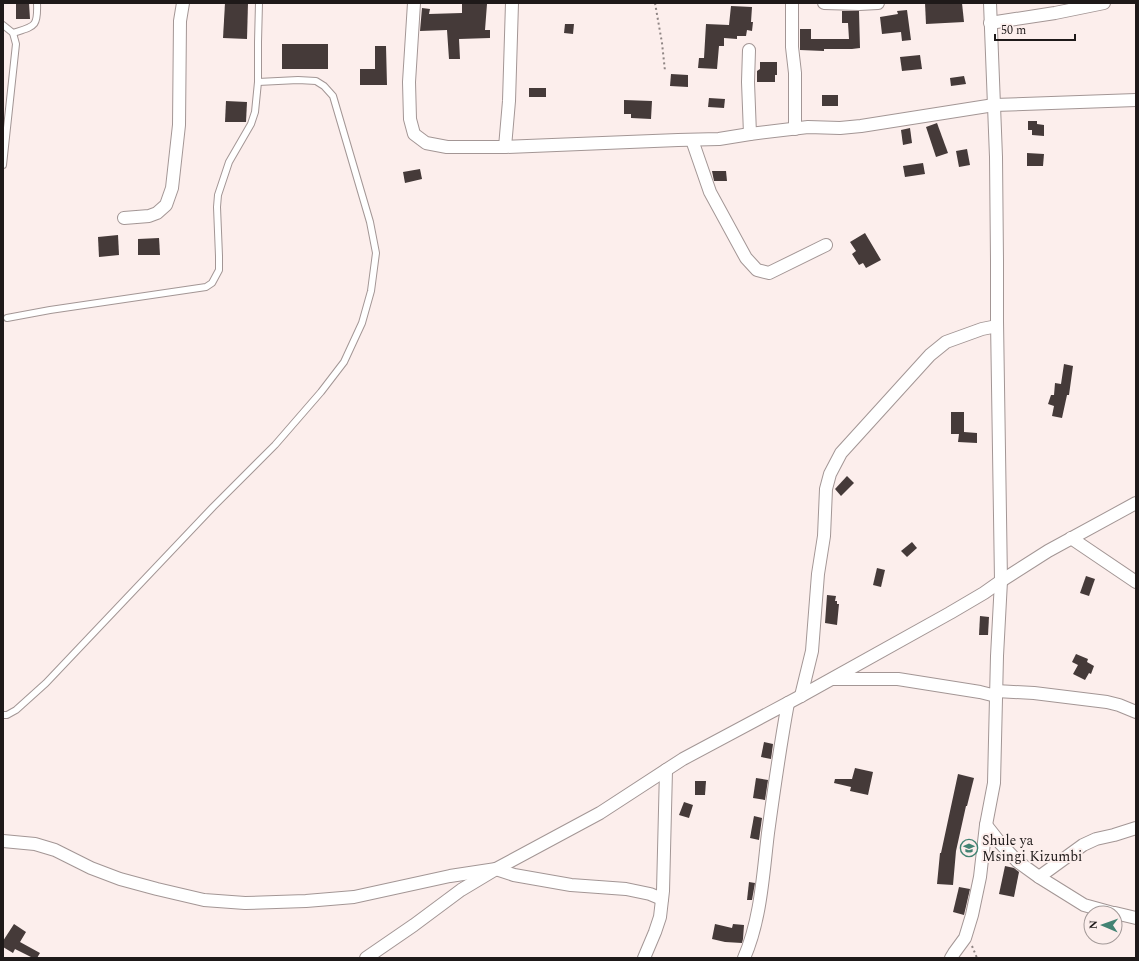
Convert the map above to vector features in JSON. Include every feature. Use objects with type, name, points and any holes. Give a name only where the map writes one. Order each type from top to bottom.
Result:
[{"type":"street","points":[[124,218],[149,216],[157,213],[166,205],[172,188],[179,125],[180,20],[183,3]]},
{"type":"street","points":[[414,3],[409,82],[410,119],[414,134],[426,143],[447,148],[719,139],[808,127],[840,128],[861,126],[994,105],[1136,100]]},
{"type":"street","points":[[505,147],[510,101],[512,3]]},
{"type":"street","points":[[792,3],[792,47],[795,73],[795,129]]},
{"type":"street","points":[[824,3],[878,3]]},
{"type":"street","points":[[952,958],[965,938],[972,915],[980,877],[986,825],[994,783],[997,656],[1001,581],[996,157],[990,3]]},
{"type":"street","points":[[990,22],[1055,13],[1104,3]]},
{"type":"street","points":[[749,50],[748,82],[750,134]]},
{"type":"street","points":[[692,140],[710,192],[746,258],[757,270],[769,273],[826,245]]},
{"type":"street","points":[[801,696],[812,651],[818,574],[824,536],[826,489],[830,474],[841,453],[930,355],[946,342],[982,329],[997,326]]},
{"type":"street","points":[[366,958],[461,890],[496,869],[600,813],[683,759],[832,679],[979,596],[1071,538],[1136,504]]},
{"type":"street","points":[[1071,538],[1136,582]]},
{"type":"street","points":[[832,679],[898,679],[980,692],[1034,694],[1101,701],[1119,705],[1136,712]]},
{"type":"street","points":[[744,958],[753,931],[760,899],[768,832],[788,703]]},
{"type":"street","points":[[644,958],[660,917],[666,815],[666,770]]},
{"type":"street","points":[[986,825],[1017,861],[1038,877],[1087,905]]},
{"type":"street","points":[[1038,877],[1083,845],[1096,839],[1136,828]]},
{"type":"street","points":[[3,841],[35,844],[55,850],[91,868],[120,878],[157,889],[204,900],[245,903],[306,901],[354,897],[450,876],[496,869],[514,875],[565,884],[626,889],[650,894],[662,899]]},
{"type":"street","points":[[1123,915],[1136,918]]},
{"type":"lane","points":[[13,33],[33,26],[38,18],[37,3]]},
{"type":"lane","points":[[7,318],[50,310],[206,287],[212,283],[219,270],[218,195],[229,162],[251,124],[255,112],[258,82],[259,3]]},
{"type":"lane","points":[[3,25],[5,25],[13,33],[16,44],[3,165]]},
{"type":"lane","points":[[3,715],[7,715],[16,710],[46,683],[213,507],[275,445],[321,392],[344,362],[362,323],[371,291],[376,253],[370,222],[333,96],[324,86],[316,81],[298,80],[258,82]]},
{"type":"path","points":[[655,3],[665,71]]},
{"type":"building","points":[[16,3],[29,3],[30,19],[16,19]]},
{"type":"building","points":[[225,3],[248,3],[247,39],[223,38]]},
{"type":"building","points":[[462,3],[487,4],[485,30],[490,30],[490,38],[459,39],[460,59],[449,59],[447,30],[420,31],[422,8],[430,9],[429,14],[462,13]]},
{"type":"building","points":[[925,3],[962,3],[964,22],[926,24]]},
{"type":"building","points":[[731,6],[752,7],[752,31],[747,30],[746,36],[737,36],[737,39],[724,38],[724,46],[719,46],[717,69],[698,68],[699,58],[704,58],[706,24],[729,25]]},
{"type":"building","points":[[907,10],[911,40],[902,41],[901,32],[882,34],[880,17],[898,14],[897,11]]},
{"type":"building","points":[[842,11],[859,11],[860,48],[824,49],[824,51],[800,50],[800,29],[811,29],[811,39],[849,39],[848,23],[842,23]]},
{"type":"building","points":[[565,24],[574,24],[573,34],[564,33]]},
{"type":"building","points":[[282,44],[328,44],[328,69],[282,69]]},
{"type":"building","points":[[375,46],[386,46],[387,85],[360,85],[360,69],[375,69]]},
{"type":"building","points":[[920,55],[922,69],[902,71],[900,57]]},
{"type":"building","points":[[760,62],[777,62],[777,75],[775,75],[775,82],[757,82],[757,71],[760,69]]},
{"type":"building","points":[[671,74],[688,75],[688,87],[670,86]]},
{"type":"building","points":[[964,76],[966,84],[951,86],[950,78]]},
{"type":"building","points":[[529,88],[546,88],[546,97],[529,97]]},
{"type":"building","points":[[822,95],[838,95],[838,106],[822,106]]},
{"type":"building","points":[[709,98],[725,99],[724,108],[708,107]]},
{"type":"building","points":[[624,100],[652,101],[651,119],[631,118],[631,114],[624,114]]},
{"type":"building","points":[[226,101],[247,102],[246,122],[225,122]]},
{"type":"building","points":[[1028,121],[1037,121],[1037,124],[1044,125],[1044,136],[1032,135],[1032,130],[1028,130]]},
{"type":"building","points":[[937,123],[948,153],[936,157],[926,127]]},
{"type":"building","points":[[910,128],[912,143],[903,145],[901,130]]},
{"type":"building","points":[[967,149],[970,165],[959,167],[956,151]]},
{"type":"building","points":[[1027,153],[1044,154],[1043,166],[1027,166]]},
{"type":"building","points":[[923,163],[925,174],[905,177],[903,166]]},
{"type":"building","points":[[420,169],[422,179],[405,183],[403,172]]},
{"type":"building","points":[[712,171],[726,171],[727,181],[714,181]]},
{"type":"building","points":[[865,233],[881,260],[866,268],[863,263],[859,265],[852,254],[856,251],[850,242]]},
{"type":"building","points":[[118,235],[119,255],[99,257],[98,237]]},
{"type":"building","points":[[159,238],[160,255],[138,255],[138,239]]},
{"type":"building","points":[[1064,364],[1073,366],[1069,395],[1067,395],[1062,418],[1052,416],[1054,406],[1048,404],[1051,395],[1054,395],[1055,383],[1061,384]]},
{"type":"building","points":[[951,412],[964,412],[964,432],[977,433],[977,443],[958,442],[959,434],[951,434]]},
{"type":"building","points":[[847,476],[854,483],[841,496],[835,489]]},
{"type":"building","points":[[912,542],[917,548],[907,557],[901,551]]},
{"type":"building","points":[[877,568],[885,570],[881,587],[873,585]]},
{"type":"building","points":[[1086,576],[1095,579],[1089,596],[1080,593]]},
{"type":"building","points":[[827,595],[836,596],[835,601],[839,604],[837,625],[825,623]]},
{"type":"building","points":[[980,616],[989,617],[988,635],[979,635]]},
{"type":"building","points":[[1076,654],[1088,659],[1087,662],[1094,666],[1091,674],[1089,673],[1085,680],[1073,674],[1078,665],[1072,662]]},
{"type":"building","points":[[764,742],[773,744],[771,759],[761,757]]},
{"type":"building","points":[[855,768],[873,772],[868,795],[850,791],[851,787],[834,783],[835,779],[852,779]]},
{"type":"building","points":[[958,774],[974,778],[956,851],[953,885],[937,884],[940,853]]},
{"type":"building","points":[[756,778],[768,780],[765,800],[753,798]]},
{"type":"building","points":[[695,781],[706,781],[705,795],[695,795]]},
{"type":"building","points":[[684,802],[693,805],[689,818],[679,815]]},
{"type":"building","points":[[754,816],[762,818],[759,840],[750,838]]},
{"type":"building","points":[[1005,866],[1014,868],[1019,872],[1014,897],[999,894]]},
{"type":"building","points":[[749,882],[755,883],[752,900],[747,900]]},
{"type":"building","points":[[959,887],[970,889],[964,915],[953,912]]},
{"type":"building","points":[[14,924],[26,932],[20,942],[40,953],[37,958],[33,958],[15,949],[13,953],[3,947],[3,941]]},
{"type":"building","points":[[715,924],[732,928],[733,924],[744,925],[742,943],[725,942],[712,939]]},
{"type":"place","name":"Shule ya Msingi Kizumbi","points":[[969,848]]}]
